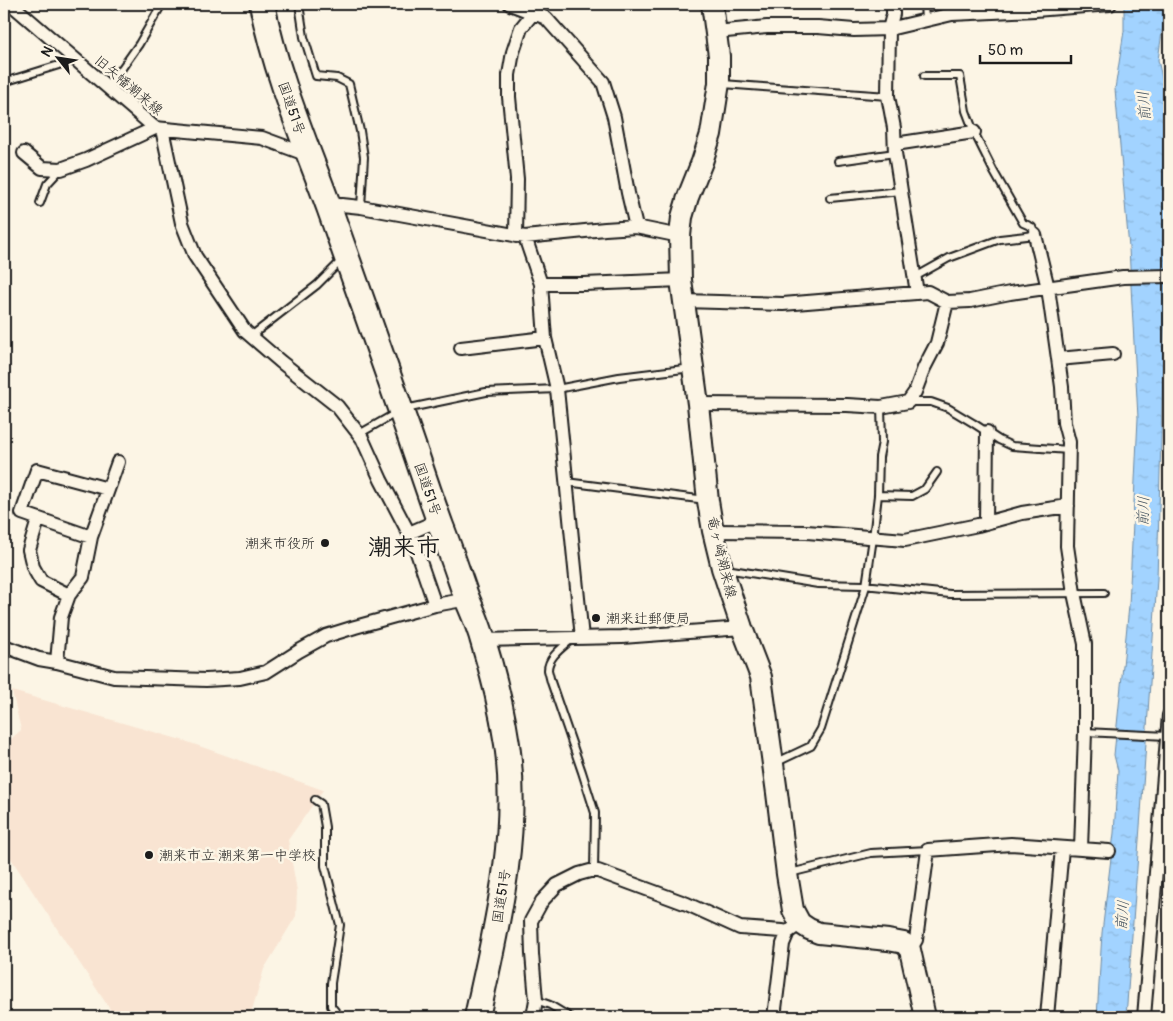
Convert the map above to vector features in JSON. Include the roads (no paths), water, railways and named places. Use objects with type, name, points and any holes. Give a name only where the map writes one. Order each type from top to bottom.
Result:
[{"type":"highway","name":"国道51号","points":[[262,4],[274,56],[308,155],[483,640],[493,676],[507,745],[510,816],[508,854],[503,891],[478,1017]]},
{"type":"main road","name":"竜ヶ崎潮来線","points":[[712,4],[719,56],[719,83],[710,134],[682,217],[680,236],[681,280],[713,531],[722,568],[761,677],[774,764],[794,928]]},
{"type":"main road","points":[[794,928],[809,929],[819,933],[904,943],[910,950],[925,1017]]},
{"type":"street","name":"旧矢幡潮来線","points":[[11,4],[108,88],[158,128],[262,138],[308,155]]},
{"type":"street","points":[[510,4],[538,10],[603,82],[614,117],[636,227]]},
{"type":"street","points":[[893,4],[893,14],[889,29],[888,96],[917,293]]},
{"type":"street","points":[[716,32],[767,27],[818,27],[854,30],[889,29],[952,14],[1110,4]]},
{"type":"street","points":[[538,10],[521,28],[513,52],[509,75],[509,97],[521,237],[541,284],[545,338],[557,389],[578,638]]},
{"type":"street","points":[[24,153],[42,168],[61,169],[158,128],[182,223],[195,256],[245,331],[337,406],[362,438],[381,480],[413,541],[435,605]]},
{"type":"street","points":[[895,148],[974,132]]},
{"type":"street","points":[[328,207],[342,205],[360,207],[521,237],[605,228],[636,227],[680,236]]},
{"type":"street","points":[[1036,235],[1048,288],[1062,387],[1064,422],[1069,442],[1067,546],[1074,593],[1085,644],[1085,732],[1081,849]]},
{"type":"street","points":[[684,301],[783,304],[928,292],[947,302],[970,301],[1010,293],[1123,277],[1169,276]]},
{"type":"street","points":[[541,284],[681,280]]},
{"type":"street","points":[[698,404],[881,407],[908,402],[915,392],[924,368],[937,343],[947,302]]},
{"type":"street","points":[[461,348],[545,338]]},
{"type":"street","points":[[1058,359],[1114,354]]},
{"type":"street","points":[[986,523],[987,432]]},
{"type":"street","points":[[57,662],[61,617],[69,595],[83,577],[92,537],[118,462]]},
{"type":"street","points":[[92,537],[22,513],[38,470],[108,488]]},
{"type":"street","points":[[713,531],[807,532],[905,540],[986,523],[1022,513],[1068,506]]},
{"type":"street","points":[[38,520],[29,550],[33,567],[41,581],[69,595]]},
{"type":"street","points":[[409,533],[439,520]]},
{"type":"street","points":[[4,646],[39,659],[114,677],[206,680],[240,678],[266,672],[326,636],[435,605],[468,599]]},
{"type":"street","points":[[483,640],[622,637],[742,628]]},
{"type":"street","points":[[1144,1017],[1169,715]]},
{"type":"street","points":[[910,950],[916,940],[928,850],[1011,844],[1109,851]]},
{"type":"street","points":[[1047,1017],[1062,848]]},
{"type":"street","points":[[533,1017],[536,1000],[531,921],[542,901],[557,885],[578,874],[598,871],[687,904],[740,928],[782,931],[794,928]]},
{"type":"street","points":[[774,1017],[783,944],[794,928]]},
{"type":"lane","points":[[108,88],[139,44],[162,4]]},
{"type":"lane","points":[[299,4],[304,38],[316,76],[337,78],[349,84],[364,157],[360,207]]},
{"type":"lane","points":[[924,4],[925,20]]},
{"type":"lane","points":[[4,82],[75,60]]},
{"type":"lane","points":[[915,278],[949,258],[1000,239],[1036,235],[1032,227],[1023,224],[974,132],[966,111],[960,76],[924,76]]},
{"type":"lane","points":[[719,83],[888,96]]},
{"type":"lane","points":[[838,161],[895,148]]},
{"type":"lane","points":[[40,202],[47,184],[61,169]]},
{"type":"lane","points":[[830,198],[901,191]]},
{"type":"lane","points":[[251,336],[317,285],[346,257]]},
{"type":"lane","points":[[359,434],[401,410],[486,392],[557,389],[619,377],[693,368]]},
{"type":"lane","points":[[908,402],[931,402],[948,408],[1012,446],[1069,450]]},
{"type":"lane","points":[[774,764],[811,746],[821,729],[866,586],[878,495],[879,457],[882,442],[881,407]]},
{"type":"lane","points":[[878,495],[912,496],[925,489],[937,472]]},
{"type":"lane","points":[[566,482],[708,501]]},
{"type":"lane","points":[[722,568],[818,584],[866,586],[950,594],[1104,593]]},
{"type":"lane","points":[[578,638],[556,653],[550,661],[548,670],[595,813],[594,871]]},
{"type":"lane","points":[[1085,732],[1167,736]]},
{"type":"lane","points":[[315,800],[322,804],[325,827],[325,866],[340,925],[331,983],[331,1006],[340,1017]]},
{"type":"lane","points":[[786,874],[871,853],[928,850]]},
{"type":"lane","points":[[536,1000],[550,1005],[570,1017]]},
{"type":"water","name":"前川","points":[[1124,4],[1166,4],[1158,60],[1164,87],[1167,228],[1157,579],[1126,1017],[1097,1017],[1102,933],[1114,833],[1118,771],[1114,755],[1129,606],[1138,418],[1129,248],[1115,89],[1124,31]]},
{"type":"place","name":"潮来市役所","points":[[325,543]]},
{"type":"place","name":"潮来辻郵便局","points":[[596,618]]},
{"type":"place","name":"潮来市立 潮来第一中学校","points":[[149,855]]},
{"type":"district","name":"潮来市","points":[[404,547]]}]
